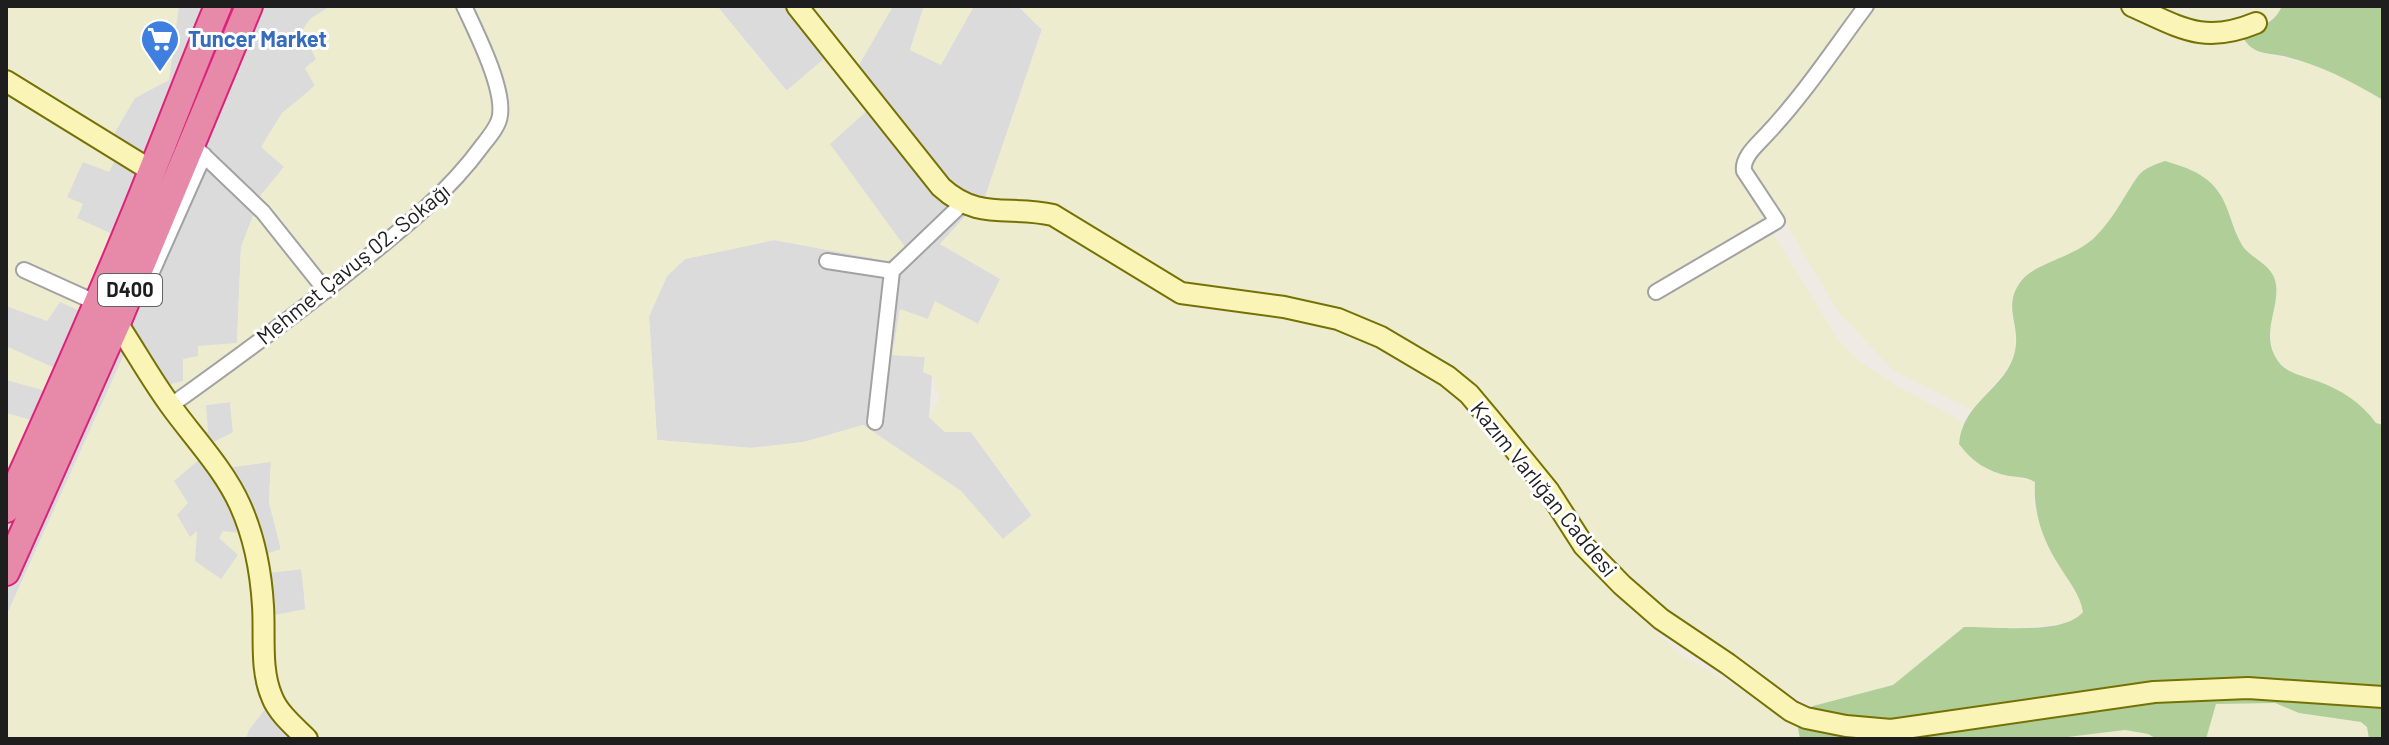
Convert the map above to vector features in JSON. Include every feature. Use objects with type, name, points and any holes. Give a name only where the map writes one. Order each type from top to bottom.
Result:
[{"type":"highway","name":"D400","points":[[6,509],[97,303],[218,6]]},
{"type":"highway","name":"D400","points":[[6,572],[120,329],[198,150],[249,6]]},
{"type":"street","name":"Mehmet Çavuş 02. Sokağı","points":[[170,406],[326,291],[432,203],[461,173],[495,129],[500,116],[500,103],[488,61],[464,6]]},
{"type":"street","name":"Kazım Varlığan Caddesi","points":[[797,6],[941,187],[963,203],[991,211],[1053,215],[1181,293],[1284,307],[1338,319],[1381,337],[1421,359],[1469,394],[1548,490],[1584,546],[1622,585],[1661,619],[1791,711],[1806,718],[1891,730],[2154,692],[2248,688],[2383,697]]},
{"type":"street","points":[[1656,292],[1777,221],[1743,165],[1753,149],[1792,106],[1866,6]]},
{"type":"street","points":[[2132,6],[2210,35],[2239,30],[2256,23]]},
{"type":"street","points":[[6,81],[152,171]]},
{"type":"street","points":[[198,150],[263,212],[326,291]]},
{"type":"street","points":[[875,422],[892,271],[963,203]]},
{"type":"street","points":[[827,261],[892,271]]},
{"type":"street","points":[[24,270],[97,303]]},
{"type":"street","points":[[120,329],[240,504],[259,579],[265,666],[272,698],[307,739]]},
{"type":"shaded area","points":[[6,6],[331,6],[310,19],[316,60],[315,85],[300,100],[284,167],[261,195],[241,247],[237,343],[198,356],[183,381],[168,385],[206,405],[230,402],[233,432],[271,461],[269,502],[281,550],[267,573],[302,569],[315,739],[6,739]]},
{"type":"shaded area","points":[[6,6],[179,6],[169,80],[135,98],[114,134],[6,73]]},
{"type":"shaded area","points":[[331,6],[717,6],[786,91],[826,57],[869,109],[830,144],[905,247],[888,261],[774,240],[685,259],[667,276],[649,316],[657,440],[752,448],[804,442],[863,425],[961,491],[1003,539],[1032,515],[971,432],[945,432],[929,417],[940,398],[932,376],[923,372],[925,357],[892,355],[900,309],[928,319],[935,301],[978,324],[1000,279],[940,244],[967,214],[1009,221],[1033,220],[1059,229],[1174,300],[1198,309],[1290,317],[1346,333],[1409,363],[1447,389],[1487,432],[1544,496],[1584,561],[1678,653],[1797,722],[1800,739],[315,739],[280,698],[273,664],[274,615],[306,609],[301,569],[267,573],[263,555],[281,549],[269,502],[271,462],[227,468],[210,444],[233,432],[230,402],[206,405],[208,432],[195,430],[168,385],[183,381],[183,359],[198,356],[198,346],[237,343],[241,247],[261,195],[284,167],[261,147],[282,113],[315,86],[305,68],[316,59],[302,31],[310,19]]},
{"type":"shaded area","points":[[717,6],[808,6],[858,65],[893,6],[924,6],[910,50],[941,64],[974,6],[1018,6],[1042,29],[984,200],[940,244],[1001,279],[978,324],[935,302],[928,319],[893,355],[926,357],[932,376],[929,417],[945,432],[971,432],[1032,516],[1002,540],[961,491],[863,425],[804,442],[751,448],[657,440],[649,316],[667,276],[685,259],[774,240],[888,261],[829,144],[868,109],[787,91]]},
{"type":"shaded area","points":[[808,6],[893,6],[859,65]]},
{"type":"shaded area","points":[[924,6],[974,6],[941,65],[910,50]]},
{"type":"shaded area","points":[[1018,6],[2282,6],[2275,17],[2257,28],[2260,53],[2306,63],[2343,77],[2383,100],[2383,425],[2376,423],[2367,411],[2319,382],[2295,374],[2276,360],[2269,323],[2275,299],[2264,263],[2252,258],[2241,243],[2218,188],[2183,166],[2139,173],[2117,212],[2095,238],[2067,257],[2043,266],[2013,295],[2011,310],[2015,351],[2005,372],[1971,410],[1894,371],[1838,312],[1781,215],[1766,222],[1837,338],[1861,362],[1899,387],[1964,422],[1961,427],[1969,457],[1990,470],[2035,482],[2034,504],[2047,546],[2081,600],[2084,612],[2078,619],[2057,624],[1997,630],[1964,627],[1893,685],[1813,706],[1778,689],[1649,596],[1599,549],[1460,376],[1409,340],[1354,314],[1314,303],[1192,286],[1177,281],[1139,256],[984,200],[1042,30]]},
{"type":"shaded area","points":[[6,95],[115,160],[109,172],[83,162],[67,197],[83,204],[77,218],[112,234],[80,311],[60,302],[47,321],[6,306]]},
{"type":"shaded area","points":[[6,346],[57,369],[46,391],[6,380]]},
{"type":"shaded area","points":[[125,352],[200,459],[174,481],[188,503],[177,515],[190,537],[197,531],[195,561],[221,579],[238,555],[219,538],[223,531],[241,533],[252,600],[258,682],[265,709],[246,739],[6,739],[6,616]]},
{"type":"shaded area","points":[[6,413],[35,421],[6,483]]},
{"type":"shaded area","points":[[2275,703],[2299,713],[2361,722],[2367,727],[2369,739],[2206,739],[2216,704]]},
{"type":"shaded area","points":[[2125,730],[2157,739],[2051,739]]},
{"type":"green space","points":[[2282,6],[2383,6],[2383,100],[2322,68],[2252,48],[2244,39],[2246,33],[2272,20]]},
{"type":"green space","points":[[2165,161],[2196,172],[2211,183],[2223,200],[2242,245],[2273,274],[2276,299],[2270,338],[2279,363],[2294,373],[2342,393],[2364,409],[2376,423],[2383,425],[2383,739],[2369,739],[2367,727],[2361,722],[2299,713],[2275,703],[2216,704],[2206,739],[2157,739],[2125,730],[2051,739],[1800,739],[1797,722],[1813,706],[1893,685],[1964,627],[2044,627],[2073,619],[2083,612],[2077,594],[2044,537],[2036,505],[2035,482],[1987,469],[1959,444],[1968,416],[2003,375],[2015,351],[2012,307],[2016,289],[2022,280],[2037,268],[2088,243],[2108,222],[2141,173]]},
{"type":"place","name":"Tuncer Market","points":[[160,73]]}]
